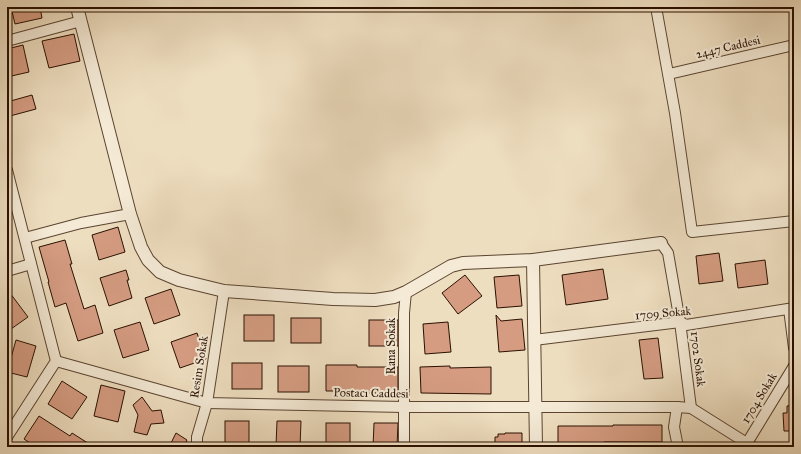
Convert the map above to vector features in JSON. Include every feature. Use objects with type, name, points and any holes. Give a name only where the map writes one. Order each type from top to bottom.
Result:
[{"type":"street","points":[[77,7],[130,214],[141,247],[148,260],[160,272],[179,280],[224,290],[333,299],[375,300],[394,297],[406,292],[451,266],[463,263],[533,260],[661,243]]},
{"type":"street","points":[[656,7],[669,74],[692,232],[794,221]]},
{"type":"street","points":[[7,40],[81,21]]},
{"type":"street","name":"2447 Caddesi","points":[[669,74],[794,45]]},
{"type":"street","points":[[7,170],[56,361],[7,437]]},
{"type":"street","points":[[25,238],[81,223],[130,214]]},
{"type":"street","name":"1702 Sokak","points":[[661,243],[668,253],[680,322],[691,408]]},
{"type":"street","points":[[533,260],[536,447]]},
{"type":"street","points":[[7,271],[31,264]]},
{"type":"street","name":"Resim Sokak","points":[[197,447],[206,403],[224,290]]},
{"type":"street","name":"Rana Sokak","points":[[404,447],[404,313],[406,292]]},
{"type":"street","points":[[791,309],[794,348]]},
{"type":"street","name":"1709 Sokak","points":[[534,340],[680,322],[686,325],[791,309]]},
{"type":"street","name":"Postacı Caddesi","points":[[56,361],[206,403],[404,407],[691,408]]},
{"type":"street","name":"1704 Sokak","points":[[750,445],[794,366]]},
{"type":"street","points":[[677,407],[674,427],[678,447]]},
{"type":"street","points":[[691,408],[750,445]]},
{"type":"building","points":[[11,7],[40,7],[42,18],[15,24]]},
{"type":"building","points":[[74,34],[80,61],[49,68],[42,41]]},
{"type":"building","points":[[23,45],[29,72],[7,77],[7,49]]},
{"type":"building","points":[[32,95],[36,109],[10,116],[7,102]]},
{"type":"building","points":[[118,227],[125,252],[99,260],[92,235]]},
{"type":"building","points":[[65,240],[72,264],[70,264],[84,309],[95,305],[103,333],[78,341],[66,303],[55,307],[39,247]]},
{"type":"building","points":[[719,253],[723,281],[699,284],[696,256]]},
{"type":"building","points":[[765,260],[768,284],[738,288],[735,264]]},
{"type":"building","points":[[603,269],[608,299],[566,305],[562,275]]},
{"type":"building","points":[[126,270],[132,298],[109,306],[100,278]]},
{"type":"building","points":[[465,275],[482,296],[458,314],[442,293]]},
{"type":"building","points":[[519,275],[522,306],[497,308],[494,277]]},
{"type":"building","points":[[7,289],[28,317],[11,329],[7,324]]},
{"type":"building","points":[[171,289],[180,315],[154,324],[145,298]]},
{"type":"building","points":[[244,315],[274,315],[274,341],[244,341]]},
{"type":"building","points":[[496,315],[501,321],[522,319],[525,350],[499,352]]},
{"type":"building","points":[[291,318],[321,318],[321,343],[291,343]]},
{"type":"building","points":[[369,320],[398,320],[398,346],[369,346]]},
{"type":"building","points":[[140,322],[149,350],[123,358],[114,330]]},
{"type":"building","points":[[448,322],[451,352],[425,354],[423,324]]},
{"type":"building","points":[[197,333],[206,359],[180,368],[171,342]]},
{"type":"building","points":[[658,338],[663,378],[644,379],[639,340]]},
{"type":"building","points":[[16,340],[36,346],[27,377],[7,372]]},
{"type":"building","points":[[232,363],[262,363],[262,389],[232,389]]},
{"type":"building","points":[[326,365],[398,367],[398,393],[326,391]]},
{"type":"building","points":[[278,366],[309,366],[309,392],[278,392]]},
{"type":"building","points":[[450,366],[450,368],[491,367],[491,394],[421,393],[420,367]]},
{"type":"building","points":[[62,381],[87,397],[72,419],[48,404]]},
{"type":"building","points":[[101,385],[125,391],[118,422],[94,416]]},
{"type":"building","points":[[142,397],[152,411],[161,410],[164,423],[151,424],[147,435],[134,432],[138,415],[133,405]]},
{"type":"building","points":[[794,405],[794,431],[784,431],[783,413],[787,413],[787,406]]},
{"type":"building","points":[[39,416],[70,436],[72,433],[94,447],[36,447],[24,439]]},
{"type":"building","points":[[225,421],[249,421],[249,447],[225,447]]},
{"type":"building","points":[[277,421],[301,421],[300,447],[276,446]]},
{"type":"building","points":[[326,423],[350,423],[350,447],[326,447]]},
{"type":"building","points":[[374,423],[398,423],[397,447],[373,447]]},
{"type":"building","points":[[662,425],[662,442],[604,442],[604,447],[558,447],[558,426]]},
{"type":"building","points":[[176,433],[187,440],[184,447],[169,447]]},
{"type":"building","points":[[522,433],[522,447],[497,447],[495,445],[495,437],[498,437],[498,434]]}]
